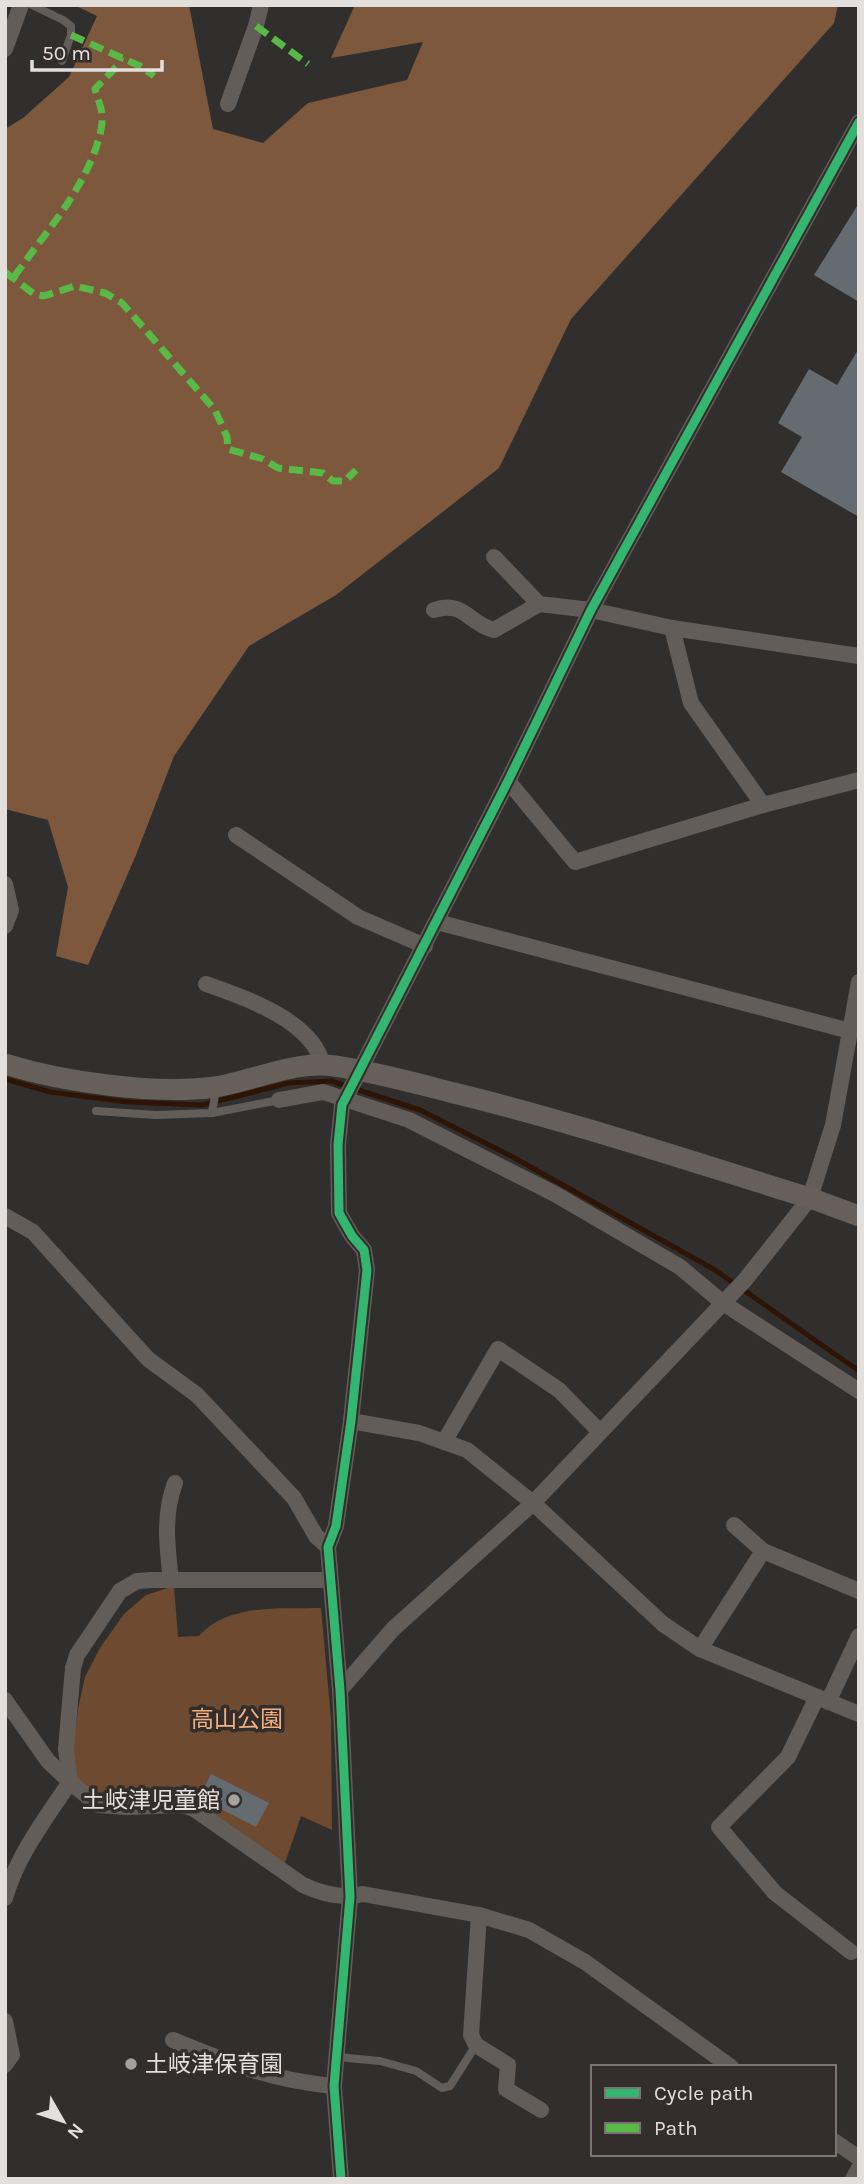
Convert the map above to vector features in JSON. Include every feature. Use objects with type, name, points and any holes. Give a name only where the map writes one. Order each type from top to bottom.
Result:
[{"type":"street","points":[[5,49],[21,5]]},
{"type":"street","points":[[228,104],[261,5]]},
{"type":"street","points":[[341,2179],[334,2085],[350,1897],[340,1690],[328,1547],[336,1526],[351,1421],[367,1270],[364,1250],[352,1236],[339,1213],[338,1145],[342,1105],[508,781],[591,610],[859,122]]},
{"type":"street","points":[[494,557],[539,604]]},
{"type":"street","points":[[434,610],[443,607],[459,609],[484,628],[494,630],[539,604],[591,610],[672,628],[859,656]]},
{"type":"street","points":[[672,628],[691,703],[762,805]]},
{"type":"street","points":[[508,781],[575,862],[762,805],[859,780]]},
{"type":"street","points":[[236,835],[358,917],[425,946]]},
{"type":"street","points":[[5,884],[10,910],[5,926]]},
{"type":"street","points":[[437,922],[850,1031]]},
{"type":"street","points":[[340,1690],[393,1629],[533,1503],[745,1280],[810,1198],[833,1125],[859,982]]},
{"type":"street","points":[[206,984],[266,1008],[296,1027],[315,1047],[323,1066]]},
{"type":"street","points":[[5,1064],[54,1077],[152,1088],[216,1087],[300,1068],[333,1066],[351,1087],[555,1194],[681,1267],[859,1391]]},
{"type":"street","points":[[279,1100],[351,1087],[512,1107],[810,1198],[859,1216]]},
{"type":"street","points":[[5,1216],[33,1232],[148,1359],[197,1395],[294,1498],[316,1536],[328,1547]]},
{"type":"street","points":[[444,1442],[499,1349],[559,1390],[600,1432]]},
{"type":"street","points":[[351,1421],[419,1433],[467,1450],[533,1503],[663,1624],[701,1649],[859,1714]]},
{"type":"street","points":[[171,1580],[166,1524],[169,1497],[175,1483]]},
{"type":"street","points":[[734,1525],[763,1550],[859,1591]]},
{"type":"street","points":[[701,1649],[763,1550]]},
{"type":"street","points":[[5,1898],[10,1881],[30,1844],[69,1782],[66,1749],[73,1668],[77,1655],[120,1591],[137,1581],[329,1580]]},
{"type":"street","points":[[851,1952],[775,1893],[719,1827],[788,1757],[859,1636]]},
{"type":"street","points":[[5,1700],[48,1761],[98,1805],[182,1805],[194,1809],[317,1892],[350,1897],[363,1894],[479,1915],[529,1930],[585,1962],[728,2065]]},
{"type":"street","points":[[479,1915],[471,2035],[476,2045],[508,2064],[506,2089],[541,2110]]},
{"type":"street","points":[[5,2021],[12,2055],[5,2065]]},
{"type":"street","points":[[173,2040],[236,2066],[298,2083],[334,2085]]},
{"type":"street","points":[[836,2142],[859,2158]]},
{"type":"street","points":[[853,2179],[859,2168]]},
{"type":"lane","points":[[32,5],[71,26],[71,35],[62,61]]},
{"type":"lane","points":[[212,1114],[216,1087]]},
{"type":"lane","points":[[96,1111],[156,1115],[212,1114],[279,1100]]},
{"type":"lane","points":[[337,2057],[380,2061],[416,2071],[442,2088],[450,2086],[476,2045]]},
{"type":"green space","name":"高山公園","points":[[174,1586],[178,1637],[199,1636],[211,1625],[240,1613],[321,1608],[331,1719],[332,1830],[301,1816],[285,1863],[198,1803],[179,1799],[117,1801],[80,1789],[71,1764],[85,1677],[100,1648],[124,1614],[146,1595]]},
{"type":"shaded area","points":[[74,5],[189,5],[213,129],[263,143],[308,103],[407,80],[423,42],[331,58],[355,5],[838,5],[834,23],[571,319],[499,468],[336,595],[249,646],[174,756],[136,855],[88,965],[56,956],[68,887],[48,820],[5,809],[5,129],[23,118],[69,77],[97,16]]},
{"type":"building","points":[[859,203],[859,302],[814,275]]},
{"type":"building","points":[[859,348],[859,517],[781,472],[802,437],[778,423],[809,369],[837,385]]},
{"type":"building","name":"土岐津児童館","points":[[211,1774],[269,1803],[256,1827],[199,1798]]},
{"type":"waterway","points":[[5,1079],[50,1092],[128,1102],[202,1105],[289,1083],[331,1081],[420,1110],[511,1156],[715,1270],[859,1371]]},
{"type":"marked path","points":[[256,26],[308,64]]},
{"type":"marked path","points":[[71,35],[140,66],[154,76]]},
{"type":"marked path","points":[[14,277],[60,215],[89,166],[102,124],[95,89],[117,66],[121,57]]},
{"type":"marked path","points":[[5,272],[34,294],[44,296],[75,286],[105,293],[122,303],[215,410],[227,437],[228,449],[263,459],[278,468],[323,473],[333,481],[345,481],[356,470]]},
{"type":"cycle path","points":[[341,2179],[334,2086],[350,1897],[340,1690],[328,1547],[336,1526],[351,1421],[367,1270],[364,1250],[352,1236],[339,1213],[338,1145],[342,1105],[508,781],[591,610],[859,122]]},
{"type":"place","name":"土岐津児童館","points":[[234,1800]]},
{"type":"place","name":"土岐津保育園","points":[[131,2064]]}]
